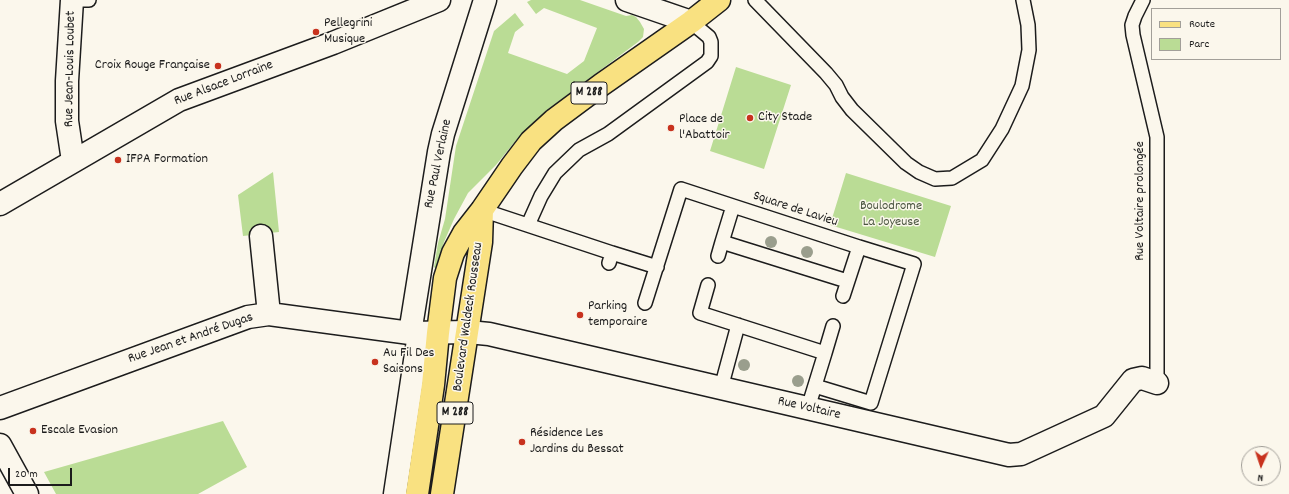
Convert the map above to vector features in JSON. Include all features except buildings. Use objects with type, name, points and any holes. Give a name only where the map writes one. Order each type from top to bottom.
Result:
[{"type":"main road","name":"Boulevard Waldeck Rousseau","points":[[414,493],[433,386],[422,333],[445,278],[453,253],[464,233],[531,141],[554,120],[691,22],[719,0]]},
{"type":"main road","name":"Boulevard Waldeck Rousseau","points":[[442,494],[481,242],[482,210]]},
{"type":"street","name":"Rue Jean-Louis Loubet","points":[[72,0],[67,81],[67,121],[73,161]]},
{"type":"street","name":"Rue Alsace Lorraine","points":[[0,204],[179,100],[333,43],[439,0]]},
{"type":"street","name":"Rue Paul Verlaine","points":[[395,494],[422,333],[442,140],[485,0]]},
{"type":"street","points":[[628,0],[691,22]]},
{"type":"street","points":[[261,236],[269,314]]},
{"type":"street","name":"Rue Jean et André Dugas","points":[[0,408],[248,317],[269,314],[422,333]]},
{"type":"street","name":"Rue Voltaire","points":[[422,333],[468,332],[489,334],[683,374],[721,388],[1009,455],[1021,454],[1104,416],[1133,380],[1142,378],[1157,383]]},
{"type":"street","points":[[0,445],[26,494]]},
{"type":"lane","points":[[80,0],[90,0]]},
{"type":"lane","points":[[759,1],[826,73],[836,85],[842,97],[852,110],[906,163],[919,172],[935,179],[952,178],[982,160],[1002,129],[1022,86],[1029,50],[1028,25],[1023,0]]},
{"type":"lane","name":"Rue Voltaire prolongée","points":[[1143,0],[1134,16],[1132,35],[1157,137],[1157,383]]},
{"type":"lane","points":[[528,225],[541,196],[555,173],[579,150],[608,134],[707,62],[711,56],[711,42],[709,37],[691,22]]},
{"type":"lane","points":[[645,303],[681,189],[733,206]]},
{"type":"lane","name":"Square de Lavieu","points":[[718,256],[733,206],[914,264],[871,403],[815,386]]},
{"type":"lane","points":[[482,210],[528,225],[611,258],[657,267]]},
{"type":"lane","points":[[722,242],[847,281]]},
{"type":"lane","points":[[843,296],[859,247]]},
{"type":"lane","points":[[708,286],[700,313],[825,353]]},
{"type":"lane","points":[[721,388],[738,325]]},
{"type":"lane","points":[[808,408],[833,326]]},
{"type":"green space","points":[[531,0],[580,0],[626,16],[632,15],[636,17],[644,29],[643,37],[547,110],[517,139],[496,165],[468,193],[444,242],[436,269],[434,267],[438,243],[445,219],[456,146],[494,31],[515,13],[524,25],[515,32],[508,53],[567,74],[584,61],[597,28],[544,8],[536,14],[527,2]]},
{"type":"green space","name":"City Stade","points":[[736,67],[791,85],[764,169],[710,151]]},
{"type":"green space","points":[[273,172],[279,232],[243,236],[238,195]]},
{"type":"green space","name":"Boulodrome La Joyeuse","points":[[846,173],[951,206],[935,257],[830,225]]},
{"type":"green space","points":[[223,421],[247,467],[198,494],[56,494],[44,472]]},
{"type":"place","name":"Pellegrini Musique","points":[[316,32]]},
{"type":"place","name":"Croix Rouge Française","points":[[218,66]]},
{"type":"place","name":"City Stade","points":[[750,118]]},
{"type":"place","name":"Place de l'Abattoir","points":[[671,128]]},
{"type":"place","name":"IFPA Formation","points":[[118,160]]},
{"type":"place","name":"Parking temporaire","points":[[580,315]]},
{"type":"place","name":"Au Fil Des Saisons","points":[[375,362]]},
{"type":"place","name":"Escale Evasion","points":[[33,431]]},
{"type":"place","name":"Résidence Les Jardins du Bessat","points":[[522,442]]}]
